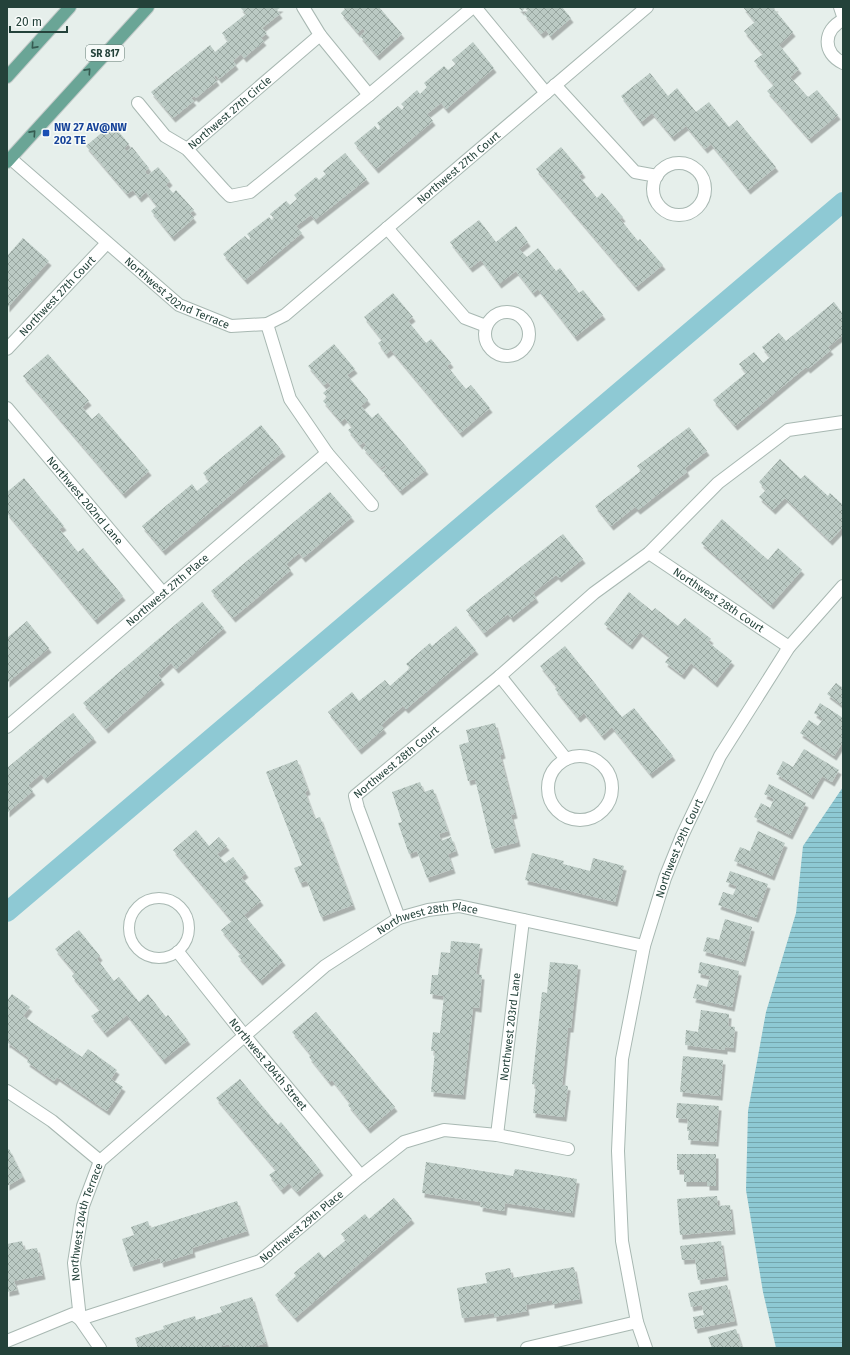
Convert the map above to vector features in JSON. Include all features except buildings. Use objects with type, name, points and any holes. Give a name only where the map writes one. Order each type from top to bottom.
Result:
[{"type":"main road","points":[[7,77],[70,7]]},
{"type":"main road","name":"SR 817","points":[[8,160],[148,7]]},
{"type":"street","points":[[303,7],[320,35],[369,95]]},
{"type":"street","points":[[474,7],[550,89],[635,172],[656,176]]},
{"type":"street","name":"Northwest 27th Circle","points":[[320,35],[187,149],[230,196],[250,192],[474,7]]},
{"type":"street","name":"Northwest 27th Court","points":[[267,324],[285,315],[647,7]]},
{"type":"street","points":[[840,7],[843,16]]},
{"type":"street","points":[[843,20],[835,24],[829,32],[827,42],[830,52],[836,60],[843,63]]},
{"type":"street","points":[[138,103],[165,136],[187,149]]},
{"type":"street","name":"Northwest 202nd Terrace","points":[[8,160],[179,304],[231,326],[267,324]]},
{"type":"street","points":[[679,162],[696,168],[706,183],[704,201],[692,213],[684,216],[675,216],[667,212],[660,208],[655,200],[653,188],[656,176],[666,166],[679,162]]},
{"type":"street","points":[[388,228],[465,318],[486,326]]},
{"type":"street","name":"Northwest 27th Court","points":[[7,349],[107,242]]},
{"type":"street","points":[[267,324],[290,399],[327,453],[372,505]]},
{"type":"street","name":"Northwest 202nd Lane","points":[[7,408],[163,593]]},
{"type":"street","name":"Northwest 28th Court","points":[[399,918],[358,808],[355,796],[500,676],[594,593],[649,553],[718,483],[788,430],[843,422]]},
{"type":"street","name":"Northwest 27th Place","points":[[7,727],[327,453]]},
{"type":"street","name":"Northwest 28th Court","points":[[649,553],[789,647]]},
{"type":"street","name":"Northwest 29th Court","points":[[646,1348],[637,1322],[622,1241],[618,1151],[622,1059],[644,946],[665,878],[688,823],[720,756],[789,647],[843,586]]},
{"type":"street","points":[[500,676],[566,759]]},
{"type":"street","points":[[578,756],[592,758],[603,765],[610,777],[612,790],[609,803],[600,813],[588,819],[575,820],[563,815],[553,805],[548,793],[549,780],[555,768],[566,759],[578,756]]},
{"type":"street","name":"Northwest 28th Place","points":[[244,1035],[325,966],[399,918],[428,910],[459,906],[644,946]]},
{"type":"street","name":"Northwest 203rd Lane","points":[[497,1134],[523,920]]},
{"type":"street","name":"Northwest 204th Street","points":[[178,952],[244,1035],[361,1176]]},
{"type":"street","name":"Northwest 204th Terrace","points":[[100,1348],[80,1319],[74,1263],[83,1206],[100,1161],[244,1035]]},
{"type":"street","points":[[7,1090],[52,1121],[100,1161]]},
{"type":"street","name":"Northwest 29th Place","points":[[7,1341],[73,1314],[80,1319],[260,1261],[404,1142],[444,1130],[497,1134],[568,1149]]},
{"type":"street","points":[[527,1348],[637,1322]]},
{"type":"lane","points":[[155,898],[164,898],[174,902],[181,908],[186,916],[189,926],[188,935],[178,952],[169,957],[159,958],[149,957],[140,952],[133,944],[129,935],[128,924],[131,915],[137,906],[145,901],[155,898]]},
{"type":"water","points":[[843,787],[843,1348],[776,1348],[763,1292],[746,1190],[748,1111],[766,1012],[796,913],[803,846]]},
{"type":"waterway","points":[[7,912],[843,202]]},
{"type":"place","name":"NW 27 AV@NW 202 TE","points":[[46,133]]}]
